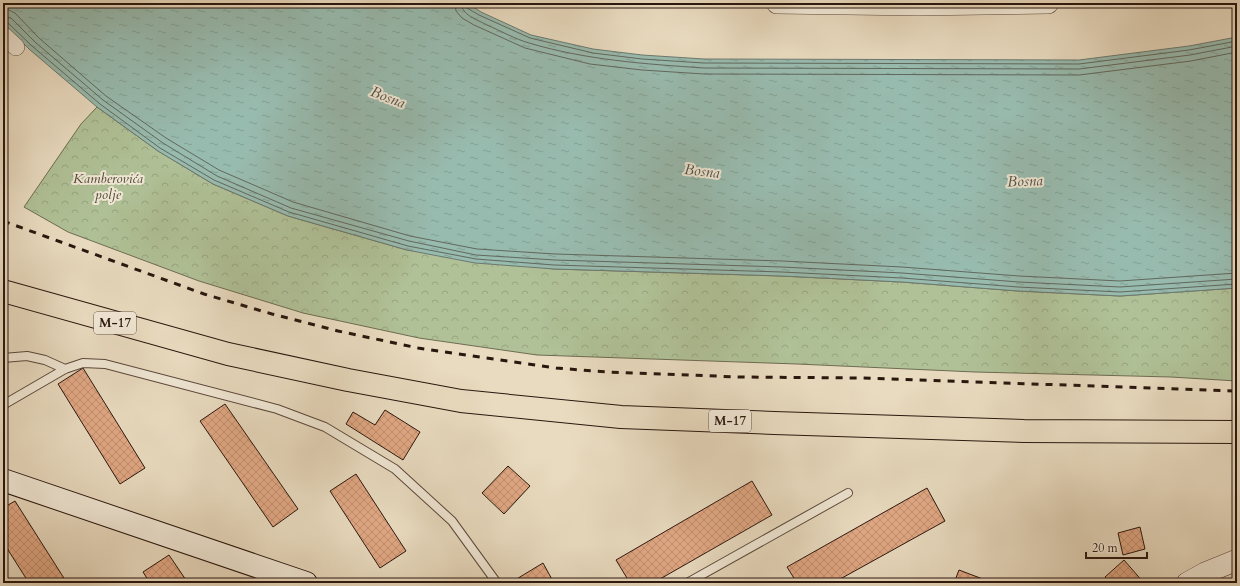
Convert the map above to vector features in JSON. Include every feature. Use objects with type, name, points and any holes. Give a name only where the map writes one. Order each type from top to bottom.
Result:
[{"type":"highway","name":"M-17","points":[[3,291],[228,354],[348,380],[462,401],[621,417],[774,424],[1024,431],[1237,432]]},
{"type":"main road","points":[[3,480],[306,583]]},
{"type":"street","points":[[778,3],[918,5],[1048,3]]},
{"type":"street","points":[[3,36],[16,47]]},
{"type":"street","points":[[1187,583],[1205,573],[1237,560]]},
{"type":"lane","points":[[3,358],[27,356],[45,360],[65,369]]},
{"type":"lane","points":[[3,405],[65,369],[83,363],[105,364],[277,410],[325,427],[395,469],[452,521],[497,583]]},
{"type":"lane","points":[[687,583],[848,493]]},
{"type":"green space","name":"Kamberovića polje","points":[[97,107],[158,151],[213,184],[288,216],[407,250],[554,269],[781,276],[1120,296],[1237,288],[1237,381],[1171,377],[975,372],[537,355],[419,338],[303,313],[199,281],[68,232],[24,207],[81,124]]},
{"type":"water","name":"Bosna","points":[[3,3],[467,3],[481,12],[531,35],[593,49],[642,55],[704,59],[1079,60],[1189,46],[1237,37],[1237,288],[1120,296],[781,276],[554,269],[475,263],[407,250],[288,216],[213,184],[158,151],[97,107],[29,49],[3,23]]},
{"type":"building","points":[[83,368],[145,468],[120,484],[58,384]]},
{"type":"building","points":[[225,404],[298,509],[273,527],[200,421]]},
{"type":"building","points":[[385,410],[420,432],[403,460],[346,424],[353,412],[375,425]]},
{"type":"building","points":[[508,466],[530,486],[504,514],[482,493]]},
{"type":"building","points":[[356,474],[406,551],[380,568],[330,491]]},
{"type":"building","points":[[752,481],[772,515],[653,583],[630,583],[616,560]]},
{"type":"building","points":[[927,488],[945,521],[833,583],[797,583],[787,567]]},
{"type":"building","points":[[15,501],[67,583],[29,583],[3,542],[3,508]]},
{"type":"building","points":[[1140,527],[1145,549],[1123,555],[1118,533]]},
{"type":"building","points":[[169,555],[188,583],[150,583],[143,572]]},
{"type":"building","points":[[1124,560],[1144,583],[1110,583],[1105,577]]},
{"type":"building","points":[[543,563],[554,583],[510,583]]},
{"type":"building","points":[[959,570],[988,581],[988,583],[954,583]]},
{"type":"railway","points":[[3,221],[204,294],[272,314],[338,331],[418,348],[556,368],[607,372],[740,377],[861,378],[1237,391]]}]
